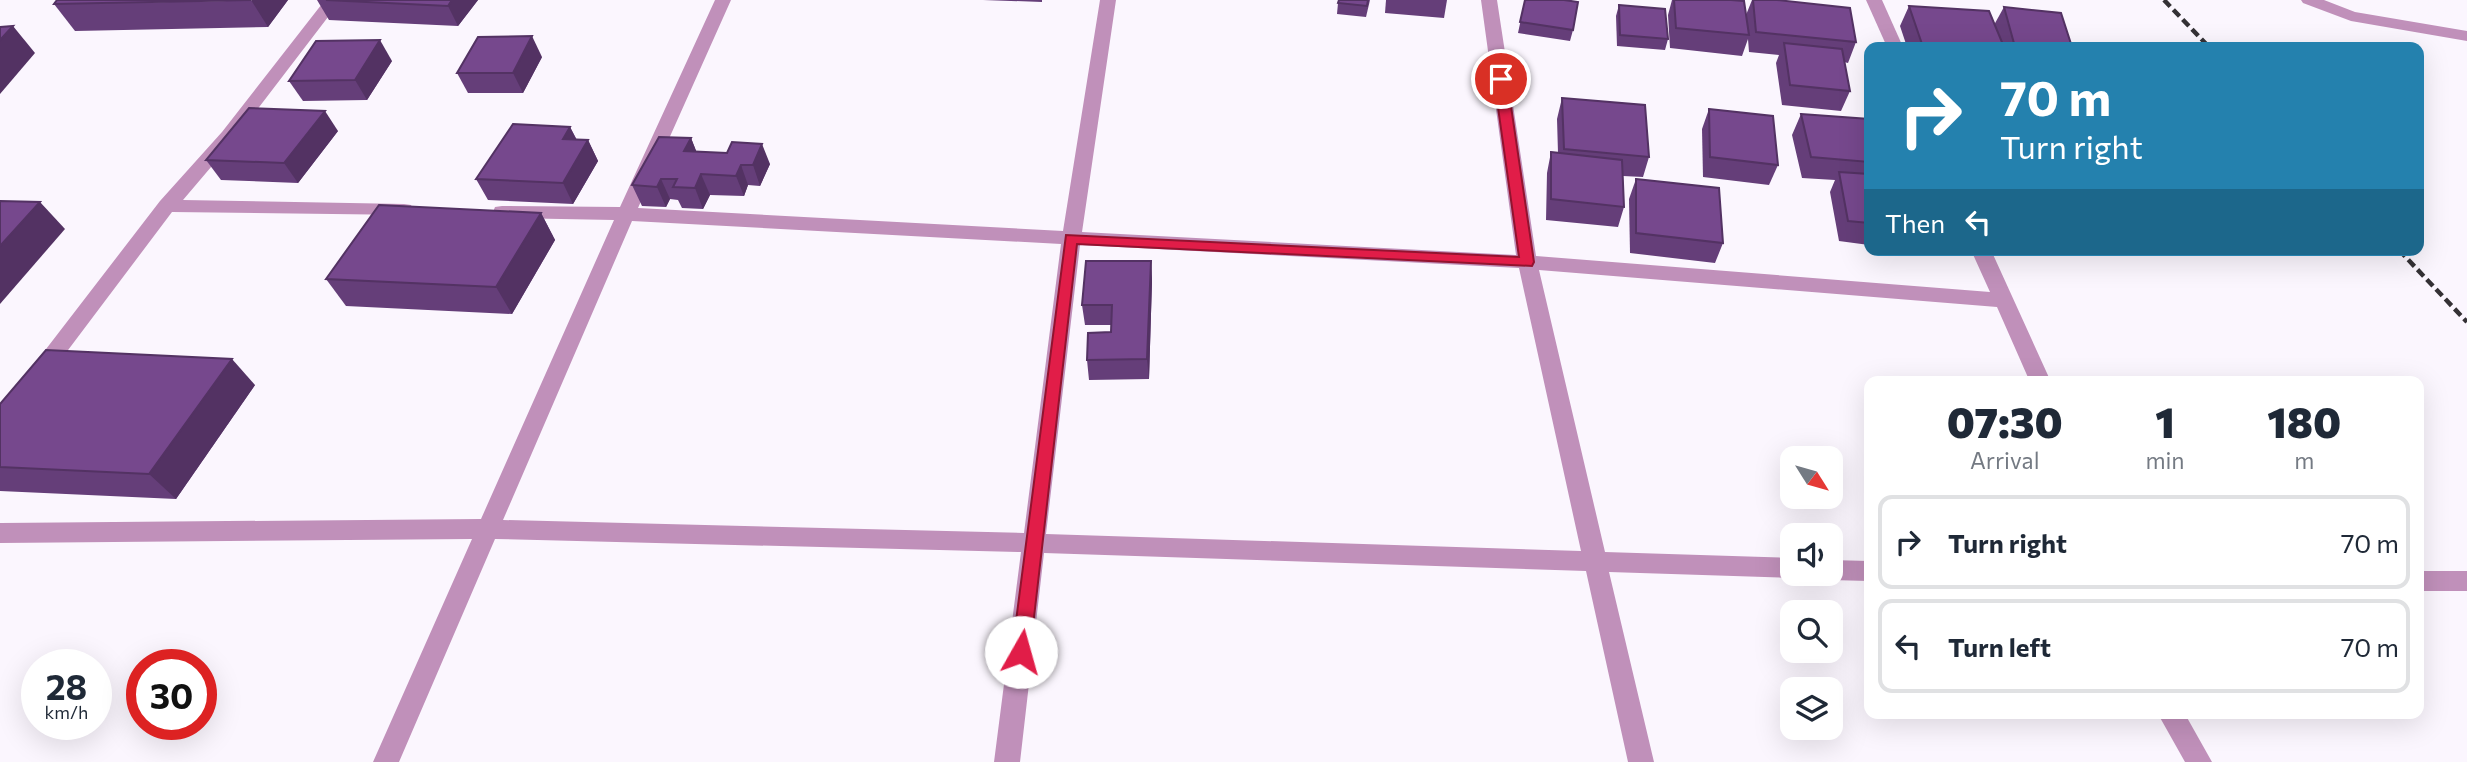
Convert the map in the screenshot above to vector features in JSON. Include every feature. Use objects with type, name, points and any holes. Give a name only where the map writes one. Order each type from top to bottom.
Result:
[{"type":"street","points":[[25,392],[167,206],[228,136],[333,0]]},
{"type":"street","points":[[386,762],[626,214],[723,0]]},
{"type":"street","points":[[1007,762],[1071,239],[1108,0]]},
{"type":"street","points":[[1489,0],[1527,262],[1641,762]]},
{"type":"street","points":[[1874,0],[1893,42]]},
{"type":"street","points":[[2309,0],[2351,16],[2467,36]]},
{"type":"street","points":[[167,206],[417,210]]},
{"type":"street","points":[[487,211],[626,214],[1527,262],[2003,300]]},
{"type":"street","points":[[1984,256],[2038,376]]},
{"type":"street","points":[[0,533],[488,529],[1034,543],[1780,568]]},
{"type":"street","points":[[1843,570],[1864,571]]},
{"type":"street","points":[[2424,581],[2467,581]]},
{"type":"street","points":[[2174,719],[2199,762]]},
{"type":"building","points":[[57,0],[251,0],[54,4]]},
{"type":"building","points":[[326,0],[452,0],[448,6]]},
{"type":"building","points":[[1339,0],[1368,0],[1367,6],[1338,3]]},
{"type":"building","points":[[1525,0],[1578,2],[1573,30],[1520,22]]},
{"type":"building","points":[[1674,0],[1744,1],[1749,35],[1676,28]]},
{"type":"building","points":[[1753,0],[1850,8],[1856,42],[1756,32]]},
{"type":"building","points":[[1619,5],[1665,9],[1668,39],[1620,35]]},
{"type":"building","points":[[1909,6],[1989,11],[2002,42],[1921,42]]},
{"type":"building","points":[[2004,7],[2061,13],[2070,42],[2014,42]]},
{"type":"building","points":[[13,26],[0,40],[0,27]]},
{"type":"building","points":[[532,36],[513,73],[457,73],[478,37]]},
{"type":"building","points":[[380,40],[355,80],[289,81],[316,41]]},
{"type":"building","points":[[1784,43],[1842,49],[1850,91],[1790,85]]},
{"type":"building","points":[[1562,98],[1645,105],[1649,157],[1564,149]]},
{"type":"building","points":[[249,108],[325,111],[284,163],[206,160]]},
{"type":"building","points":[[1709,109],[1773,116],[1778,165],[1710,157]]},
{"type":"building","points":[[1801,114],[1864,119],[1864,162],[1811,157]]},
{"type":"building","points":[[513,124],[570,127],[563,139],[588,140],[563,183],[476,179]]},
{"type":"building","points":[[659,137],[691,138],[684,151],[727,153],[732,142],[762,144],[753,165],[741,165],[736,176],[701,174],[695,188],[673,187],[677,179],[661,179],[657,187],[632,185]]},
{"type":"building","points":[[1551,152],[1622,160],[1624,207],[1551,199]]},
{"type":"building","points":[[1839,172],[1864,174],[1864,223],[1848,221]]},
{"type":"building","points":[[1636,179],[1719,188],[1723,243],[1636,233]]},
{"type":"building","points":[[0,201],[40,202],[0,246]]},
{"type":"building","points":[[379,205],[541,213],[496,287],[326,279]]},
{"type":"building","points":[[1086,261],[1151,261],[1147,359],[1087,360],[1088,333],[1111,332],[1112,305],[1082,305]]},
{"type":"building","points":[[46,350],[232,359],[149,474],[0,467],[0,404]]},
{"type":"railway","points":[[2164,0],[2204,42]]},
{"type":"railway","points":[[2405,256],[2467,322]]},
{"type":"route","points":[[1021,652],[1071,239],[1527,262],[1501,79]]}]
